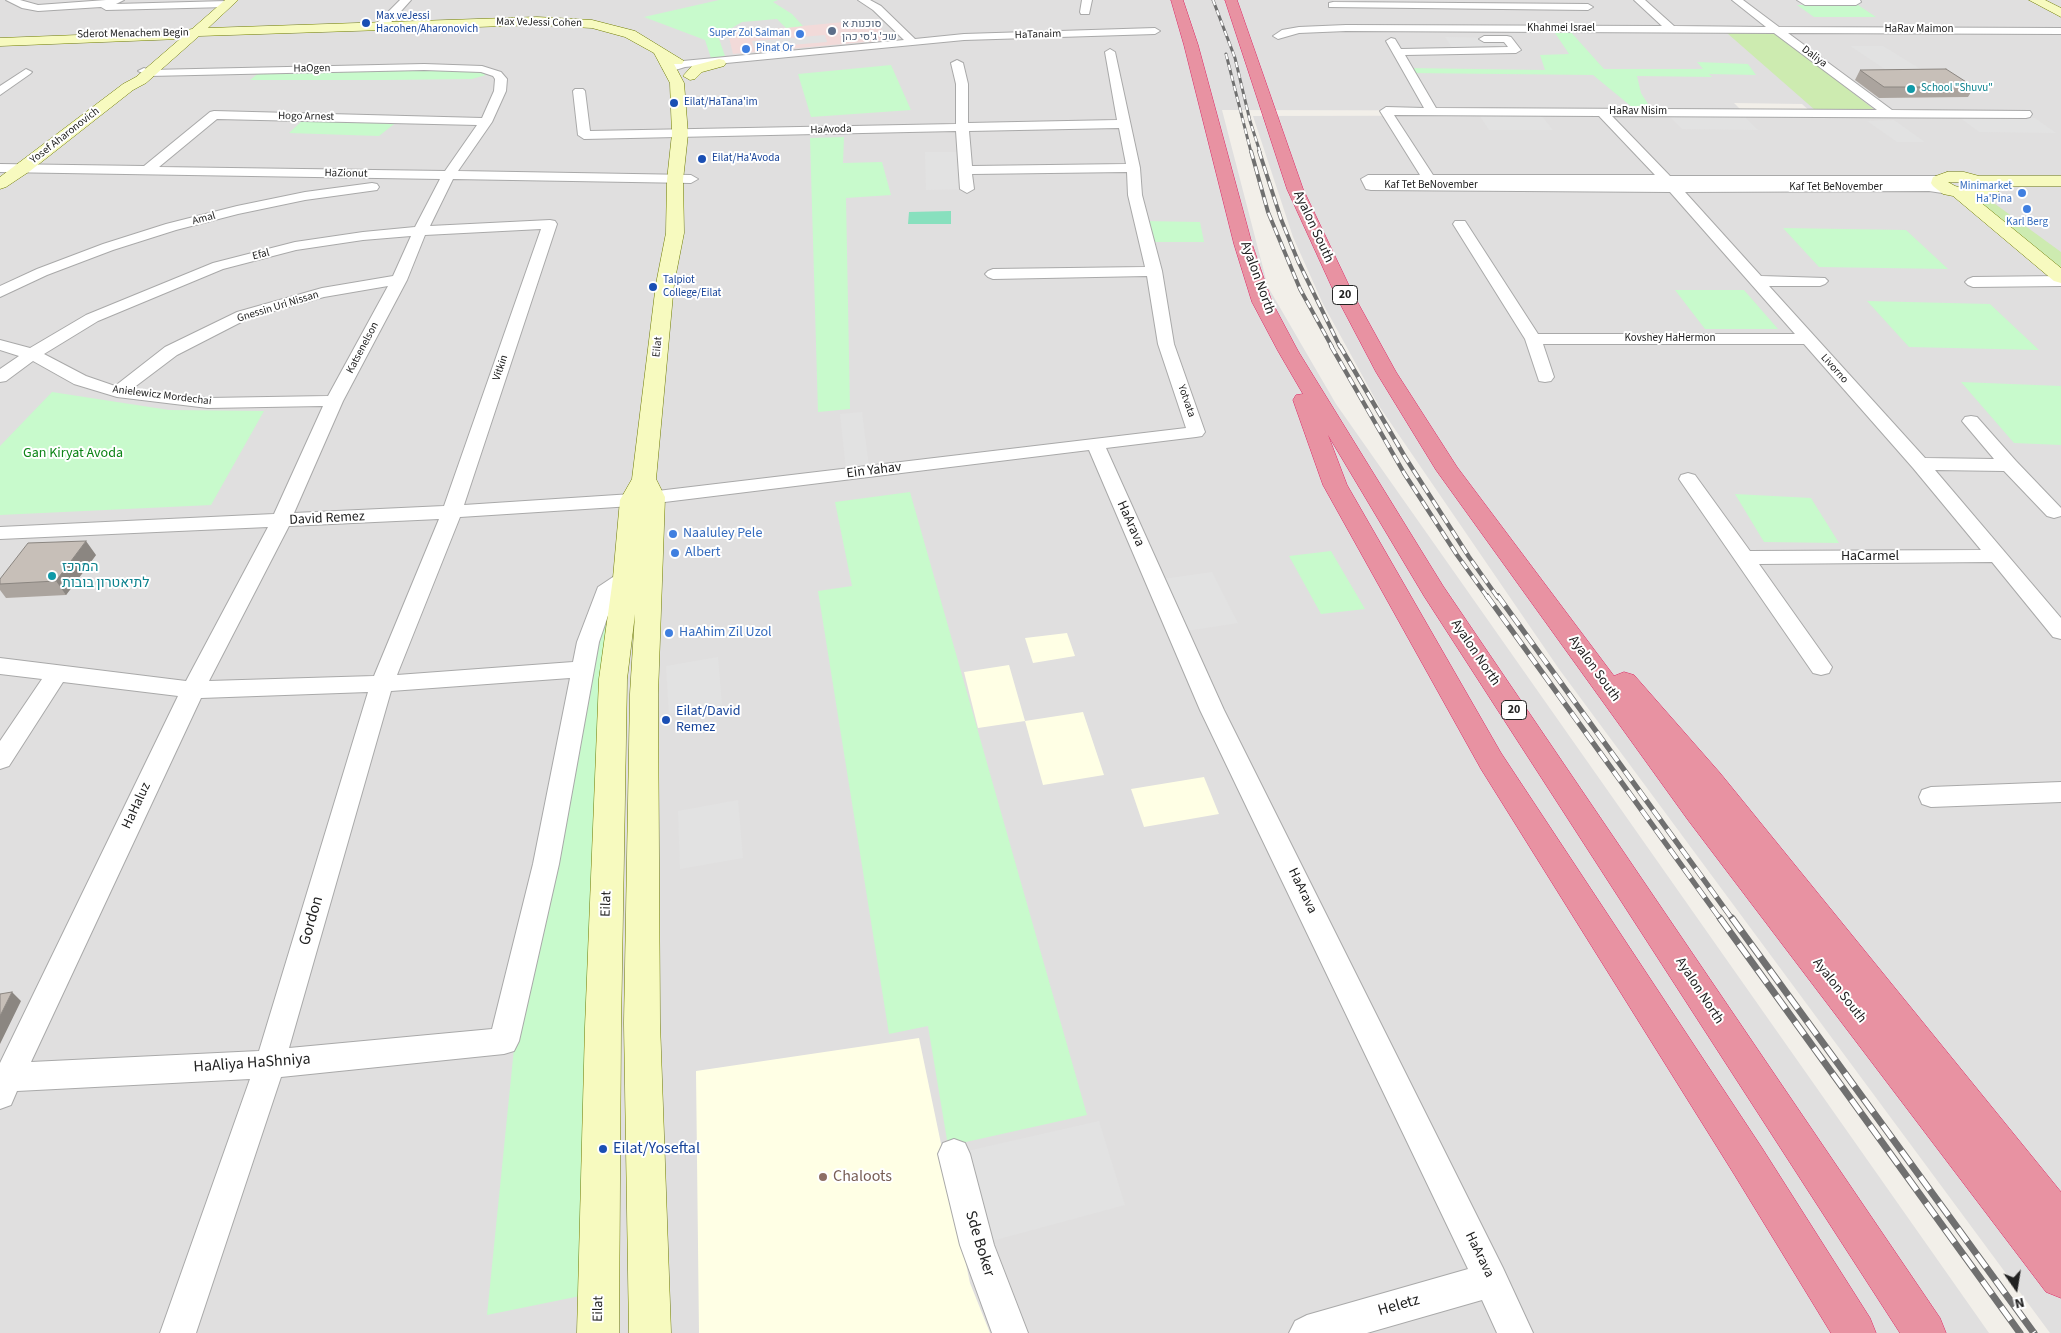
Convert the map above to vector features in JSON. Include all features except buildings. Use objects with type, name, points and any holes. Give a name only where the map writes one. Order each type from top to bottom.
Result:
[{"type":"highway","points":[[1177,0],[1191,45]]},
{"type":"highway","name":"Ayalon North","points":[[1188,0],[1196,29],[1191,45],[1243,244],[1262,302],[1288,351],[1433,590],[1925,1333]]},
{"type":"highway","name":"Ayalon South","points":[[1232,0],[1295,189],[1344,294],[1386,372],[1447,470],[1699,812],[2061,1276]]},
{"type":"highway","points":[[1288,351],[1314,431],[1335,485],[1491,761],[1748,1161],[1854,1333]]},
{"type":"highway","points":[[1489,526],[1709,781],[2061,1224]]},
{"type":"street","points":[[11,0],[26,6],[40,8],[97,5],[119,0]]},
{"type":"street","points":[[380,27],[406,0]]},
{"type":"street","points":[[863,0],[877,8],[916,42]]},
{"type":"street","points":[[1085,12],[1087,0]]},
{"type":"street","points":[[1639,0],[1671,29]]},
{"type":"street","name":"Daliya","points":[[1737,0],[1890,114]]},
{"type":"street","points":[[1802,0],[1804,2],[1856,2],[1852,0]]},
{"type":"street","points":[[2035,0],[2061,13]]},
{"type":"street","points":[[2052,0],[2061,5]]},
{"type":"street","points":[[106,7],[225,2]]},
{"type":"street","name":"Yosef Aharonovich","points":[[0,184],[24,168],[128,87],[225,2]]},
{"type":"street","points":[[1535,3],[1559,28]]},
{"type":"street","points":[[1278,36],[1286,32],[1299,30],[1337,13],[1535,3],[1588,7]]},
{"type":"street","name":"Khahmei Israel","points":[[1337,13],[1384,29],[1777,30]]},
{"type":"street","name":"Max VeJessi Cohen","points":[[191,30],[346,28],[537,21],[592,24],[630,34],[660,52],[684,73]]},
{"type":"street","points":[[1384,29],[1433,112]]},
{"type":"street","points":[[1471,29],[1479,39]]},
{"type":"street","name":"Sderot Menachem Begin","points":[[0,40],[191,30]]},
{"type":"street","name":"Sderot Menachem Begin","points":[[0,40],[191,30]]},
{"type":"street","name":"HaRav Maimon","points":[[1777,30],[2061,31]]},
{"type":"street","name":"HaTanaim","points":[[718,63],[756,57],[964,38],[1156,31]]},
{"type":"street","points":[[1398,52],[1451,53],[1458,50],[1516,50],[1508,39],[1451,39],[1458,50]]},
{"type":"street","name":"Yotvata","points":[[1096,446],[1196,432],[1166,344],[1154,271],[1135,194],[1133,168],[1110,52]]},
{"type":"street","name":"HaTanaim","points":[[684,73],[756,57]]},
{"type":"street","points":[[684,73],[718,63]]},
{"type":"street","points":[[957,63],[962,84],[962,127],[967,190]]},
{"type":"street","name":"HaOgen","points":[[146,72],[424,67],[482,69],[496,74],[501,79],[500,91],[486,122]]},
{"type":"street","points":[[0,91],[26,72]]},
{"type":"street","name":"Eilat","points":[[683,179],[693,156],[690,129],[676,83],[684,73]]},
{"type":"street","name":"HaAvoda","points":[[579,91],[584,135],[690,129],[1123,124]]},
{"type":"street","name":"HaRav Nisim","points":[[1429,179],[1386,111],[2026,114]]},
{"type":"street","name":"Livorno","points":[[1602,112],[1671,184],[1920,464],[2061,632]]},
{"type":"street","name":"Hogo Arnest","points":[[146,171],[214,115],[486,122]]},
{"type":"street","points":[[448,176],[486,122]]},
{"type":"street","name":"Eilat","points":[[598,1333],[603,1037],[613,679],[626,578],[643,492],[665,284],[675,234],[676,215],[690,129]]},
{"type":"street","name":"HaZionut","points":[[0,168],[683,179]]},
{"type":"street","points":[[966,170],[1133,168]]},
{"type":"street","name":"Amal","points":[[0,292],[42,272],[108,247],[171,227],[237,210],[321,193],[389,185],[417,175]]},
{"type":"street","name":"Katsenelson","points":[[281,521],[334,401],[400,280],[420,231],[448,176]]},
{"type":"street","points":[[1949,188],[1955,177],[1985,188],[1996,186],[2061,186]]},
{"type":"street","name":"Kaf Tet BeNovember","points":[[1671,184],[1371,186],[1368,179],[1949,188]]},
{"type":"street","points":[[1949,188],[1985,188],[2061,181]]},
{"type":"street","points":[[1949,188],[2061,277]]},
{"type":"street","points":[[1985,188],[1991,201],[2022,224]]},
{"type":"street","name":"Efal","points":[[0,377],[32,354],[92,318],[218,266],[295,246],[420,231],[550,224]]},
{"type":"street","name":"Vitkin","points":[[452,512],[550,224]]},
{"type":"street","points":[[1460,224],[1533,340],[1545,377]]},
{"type":"street","points":[[993,274],[1154,271]]},
{"type":"street","name":"Gnessin Uri Nissan","points":[[117,392],[172,351],[243,315],[322,293],[400,280]]},
{"type":"street","points":[[1758,281],[1820,281]]},
{"type":"street","points":[[1973,282],[2061,281]]},
{"type":"street","name":"Kovshey HaHermon","points":[[1533,340],[1807,339]]},
{"type":"street","name":"Anielewicz Mordechai","points":[[0,345],[32,354],[80,380],[117,392],[208,404],[334,401]]},
{"type":"street","points":[[1971,421],[2009,465],[2054,512]]},
{"type":"street","name":"Ein Yahav","points":[[643,492],[1096,446]]},
{"type":"street","name":"HaArava","points":[[1096,446],[1212,710],[1491,1280],[1515,1333]]},
{"type":"street","points":[[1920,464],[2009,465]]},
{"type":"street","points":[[1688,479],[1821,667]]},
{"type":"street","name":"Eilat","points":[[643,492],[642,1023],[650,1333]]},
{"type":"street","name":"David Remez","points":[[0,533],[452,512],[643,492]]},
{"type":"street","name":"Gordon","points":[[178,1333],[270,1064],[382,684],[452,512]]},
{"type":"street","name":"HaHaluz","points":[[3,1084],[193,690],[281,521]]},
{"type":"street","name":"HaCarmel","points":[[1744,558],[1996,556]]},
{"type":"street","points":[[0,666],[193,690],[382,684],[583,669],[588,642],[604,600],[605,592],[626,578]]},
{"type":"street","name":"HaAliya HaShniya","points":[[3,1084],[270,1064],[504,1041],[546,864],[583,669]]},
{"type":"street","points":[[0,760],[58,672]]},
{"type":"street","points":[[1931,797],[2061,792]]},
{"type":"street","name":"Sde Boker","points":[[954,1154],[977,1245],[1010,1333]]},
{"type":"street","name":"Heletz","points":[[1307,1333],[1491,1280]]},
{"type":"shaded area","points":[[0,0],[2061,0],[2061,1333],[2050,1333],[1559,669],[1379,406],[1323,304],[1293,237],[1253,116],[1814,115],[1802,104],[1734,103],[1742,111],[1222,110],[1268,287],[1336,404],[1989,1333],[0,1333]]},
{"type":"shaded area","points":[[876,19],[887,40],[733,54],[728,33]]},
{"type":"shaded area","points":[[825,35],[827,42],[754,48],[752,41]]},
{"type":"shaded area","points":[[1445,37],[1512,38],[1523,52],[1471,52],[1473,55],[1411,55],[1408,50],[1452,48]]},
{"type":"shaded area","points":[[1850,46],[1883,46],[1927,73],[1892,74]]},
{"type":"shaded area","points":[[1479,115],[1542,116],[1553,130],[1489,130]]},
{"type":"shaded area","points":[[1669,116],[1745,117],[1758,130],[1682,129]]},
{"type":"shaded area","points":[[1959,117],[2035,118],[2056,133],[1979,132]]},
{"type":"shaded area","points":[[1894,120],[1925,142],[1897,142],[1867,121]]},
{"type":"shaded area","points":[[925,152],[964,152],[968,189],[926,190]]},
{"type":"shaded area","points":[[862,412],[869,467],[846,470],[840,414]]},
{"type":"shaded area","points":[[1212,572],[1238,623],[1186,631],[1163,579]]},
{"type":"shaded area","points":[[1067,633],[1075,656],[1033,663],[1025,638]]},
{"type":"shaded area","points":[[718,657],[722,705],[669,714],[666,666]]},
{"type":"shaded area","points":[[1009,665],[1025,721],[978,728],[964,672]]},
{"type":"shaded area","points":[[1083,712],[1104,775],[1043,785],[1025,721]]},
{"type":"shaded area","points":[[1204,777],[1219,814],[1144,827],[1131,789]]},
{"type":"shaded area","points":[[738,800],[743,858],[680,869],[678,811]]},
{"type":"shaded area","name":"Chaloots","points":[[919,1038],[970,1283],[990,1333],[699,1333],[696,1071]]},
{"type":"shaded area","points":[[1099,1121],[1125,1205],[977,1245],[954,1154]]},
{"type":"green space","points":[[719,0],[778,0],[773,2],[792,14],[803,26],[786,28],[777,19],[742,22],[718,36],[725,56],[711,58],[705,40],[644,17]]},
{"type":"green space","points":[[1797,5],[1858,5],[1876,17],[1814,17]]},
{"type":"green space","points":[[1553,30],[1569,30],[1604,69],[1703,69],[1697,62],[1748,64],[1756,75],[1709,74],[1712,77],[1637,76],[1641,93],[1653,112],[1638,112],[1593,75],[1410,73],[1407,68],[1545,70],[1540,55],[1569,54]]},
{"type":"green space","points":[[1727,33],[1776,33],[1876,111],[1815,110]]},
{"type":"green space","points":[[891,65],[911,110],[811,117],[798,74]]},
{"type":"green space","points":[[422,69],[478,70],[486,75],[472,79],[250,80],[260,72]]},
{"type":"green space","points":[[304,119],[398,121],[379,136],[289,133]]},
{"type":"green space","points":[[844,137],[843,163],[882,162],[891,195],[846,198],[850,409],[818,412],[810,138]]},
{"type":"green space","points":[[1970,201],[1991,201],[2061,252],[2061,277]]},
{"type":"green space","points":[[951,211],[951,224],[908,224],[909,212]]},
{"type":"green space","points":[[1144,221],[1200,222],[1204,242],[1147,242]]},
{"type":"green space","points":[[1783,228],[1906,230],[1948,269],[1819,267]]},
{"type":"green space","points":[[1675,290],[1744,290],[1778,329],[1705,329]]},
{"type":"green space","points":[[1867,301],[1990,304],[2039,350],[1909,347]]},
{"type":"green space","points":[[1961,382],[2061,386],[2061,445],[2014,443]]},
{"type":"green space","name":"Gan Kiryat Avoda","points":[[52,392],[169,410],[264,411],[211,505],[0,515],[0,446]]},
{"type":"green space","points":[[910,492],[1087,1115],[948,1146],[928,1026],[889,1034],[818,591],[852,586],[835,502]]},
{"type":"green space","points":[[1735,494],[1811,498],[1839,543],[1764,542]]},
{"type":"green space","points":[[1331,551],[1365,609],[1321,614],[1289,556]]},
{"type":"green space","points":[[608,595],[585,1295],[487,1315],[519,999]]},
{"type":"railway","points":[[1213,0],[1235,58],[1250,121],[1260,152]]},
{"type":"railway","points":[[1226,54],[1251,152]]},
{"type":"railway","points":[[1251,151],[1268,212],[1300,289],[1332,347]]},
{"type":"railway","points":[[1259,151],[1281,219],[1298,261],[1340,347]]},
{"type":"railway","points":[[1331,346],[1404,473],[1457,555],[1488,598]]},
{"type":"railway","points":[[1340,346],[1405,457],[1469,557],[1498,598]]},
{"type":"railway","points":[[1487,596],[1721,920]]},
{"type":"railway","points":[[1498,596],[1733,920]]},
{"type":"railway","points":[[1720,918],[2020,1333]]},
{"type":"railway","points":[[1732,918],[2034,1333]]},
{"type":"place","name":"Max veJessi Hacohen/Aharonovich","points":[[366,23]]},
{"type":"place","name":"סוכנות א שכ' ג'סי כהן","points":[[832,31]]},
{"type":"place","name":"Super Zol Salman","points":[[800,34]]},
{"type":"place","name":"Pinat Or","points":[[746,49]]},
{"type":"place","name":"School \"Shuvu\"","points":[[1911,89]]},
{"type":"place","name":"Eilat/HaTana'im","points":[[674,103]]},
{"type":"place","name":"Eilat/Ha'Avoda","points":[[702,159]]},
{"type":"place","name":"Minimarket Ha'Pina","points":[[2022,193]]},
{"type":"place","name":"Karl Berg","points":[[2027,209]]},
{"type":"place","name":"Talpiot College/Eilat","points":[[653,287]]},
{"type":"place","name":"Naaluley Pele","points":[[673,534]]},
{"type":"place","name":"Albert","points":[[675,553]]},
{"type":"place","name":"המרכז לתיאטרון בובות","points":[[52,576]]},
{"type":"place","name":"HaAhim Zil Uzol","points":[[669,633]]},
{"type":"place","name":"Eilat/David Remez","points":[[666,720]]},
{"type":"place","name":"Eilat/Yoseftal","points":[[603,1149]]},
{"type":"place","name":"Chaloots","points":[[823,1177]]}]
